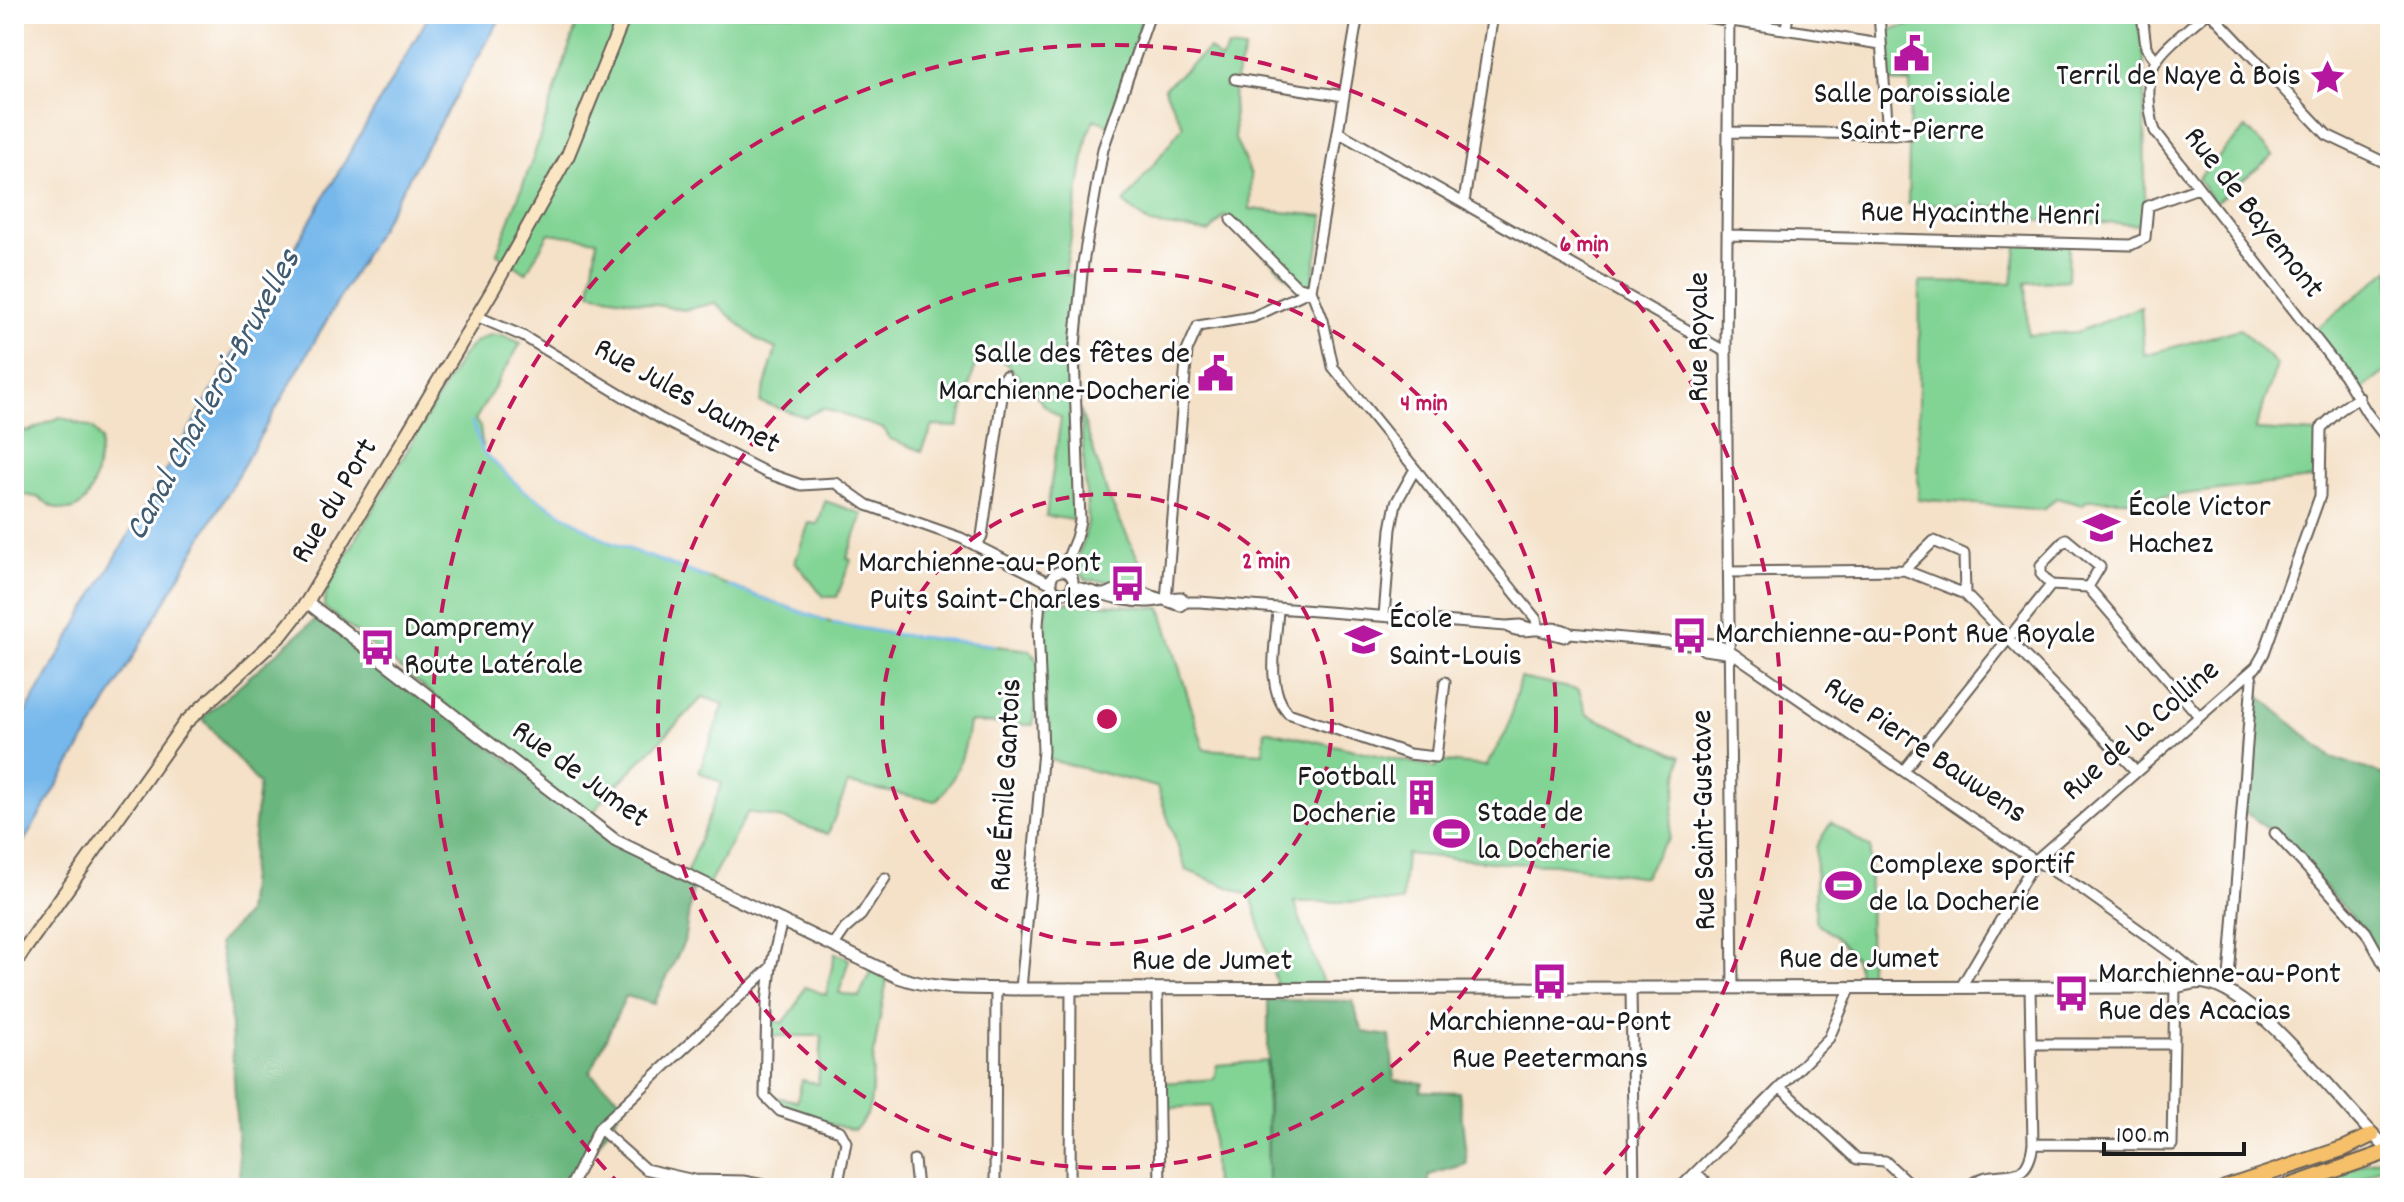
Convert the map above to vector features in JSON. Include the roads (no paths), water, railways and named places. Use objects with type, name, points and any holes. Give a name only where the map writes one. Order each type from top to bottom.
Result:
[{"type":"highway","points":[[2225,1188],[2345,1148],[2372,1135]]},
{"type":"highway","points":[[2284,1188],[2390,1151]]},
{"type":"main road","name":"Rue du Port","points":[[14,964],[185,723],[282,634],[307,602],[492,291],[568,155],[625,14]]},
{"type":"street","points":[[1063,570],[1071,575],[1072,586],[1064,593],[1052,587],[1054,573],[1063,570],[1080,521],[1074,355],[1083,263],[1103,149],[1150,14]]},
{"type":"street","points":[[1358,14],[1311,290],[1323,320],[1333,367],[1536,619],[1538,630]]},
{"type":"street","points":[[1464,202],[1493,14]]},
{"type":"street","points":[[1687,14],[1729,17],[1880,44]]},
{"type":"street","points":[[1786,29],[1788,14]]},
{"type":"street","points":[[1879,14],[1888,134]]},
{"type":"street","points":[[2142,14],[2146,47],[2156,60],[2205,14]]},
{"type":"street","points":[[2212,14],[2327,135],[2390,165]]},
{"type":"street","points":[[2381,14],[2390,16]]},
{"type":"street","name":"Rue Royale","points":[[1729,17],[1726,352],[1730,653]]},
{"type":"street","name":"Rue de Bayemont","points":[[2156,60],[2150,73],[2150,117],[2155,131],[2359,397],[2390,443]]},
{"type":"street","points":[[1235,79],[1344,96]]},
{"type":"street","points":[[1338,132],[1726,352]]},
{"type":"street","points":[[1728,132],[1909,134]]},
{"type":"street","name":"Rue Hyacinthe Henri","points":[[1727,235],[2131,245],[2145,238],[2148,206],[2198,188]]},
{"type":"street","points":[[1231,220],[1296,286],[1311,290]]},
{"type":"street","points":[[1166,600],[1187,351],[1198,326],[1253,317],[1311,290]]},
{"type":"street","name":"Rue Jules Jaumet","points":[[476,316],[523,336],[661,419],[767,473],[801,485],[836,483],[867,505],[933,527],[976,546],[1052,587]]},
{"type":"street","points":[[976,546],[982,536],[1005,376]]},
{"type":"street","points":[[2359,397],[2321,428],[2320,496],[2264,653],[2250,672],[2252,680],[2242,826],[2228,990],[2267,1021],[2390,1151]]},
{"type":"street","points":[[1384,616],[1396,503],[1415,469]]},
{"type":"street","points":[[2088,587],[2100,567],[2066,539],[2041,565],[2041,574],[2051,585],[2088,587],[2199,716]]},
{"type":"street","points":[[1904,570],[1934,541],[1964,554],[1965,594]]},
{"type":"street","points":[[1730,572],[1904,570],[1965,594],[2136,771]]},
{"type":"street","points":[[1904,770],[2051,585]]},
{"type":"street","name":"Rue Pierre Bauwens","points":[[1072,586],[1113,599],[1166,600],[1181,606],[1186,602],[1384,616],[1506,626],[1515,632],[1555,629],[1699,645],[1704,650],[1730,653],[2177,957],[2197,974],[2201,982]]},
{"type":"street","name":"Rue Émile Gantois","points":[[1021,989],[1043,751],[1038,625],[1040,600],[1052,587]]},
{"type":"street","name":"Rue de Jumet","points":[[307,602],[616,841],[834,945],[919,984],[935,988],[1850,989],[2175,987],[2201,982],[2228,990]]},
{"type":"street","points":[[1278,608],[1273,686],[1288,713],[1409,754],[1436,757],[1445,682]]},
{"type":"street","name":"Rue Saint-Gustave","points":[[1730,653],[1733,987]]},
{"type":"street","name":"Rue de la Colline","points":[[1961,987],[2036,860],[2250,672]]},
{"type":"street","points":[[2275,833],[2366,932],[2390,975]]},
{"type":"street","points":[[834,945],[845,929],[861,915],[885,878]]},
{"type":"street","points":[[782,920],[771,967],[767,1003],[765,1096],[780,1111],[844,1135],[846,1142],[837,1188]]},
{"type":"street","points":[[570,1188],[599,1128],[771,967]]},
{"type":"street","points":[[1967,1188],[1974,1181],[1993,1174],[2022,1172],[2030,1162],[2033,1144],[2033,1044],[2030,987]]},
{"type":"street","points":[[2033,1144],[2172,1145],[2175,987]]},
{"type":"street","points":[[995,1188],[996,988]]},
{"type":"street","points":[[1070,1188],[1071,988]]},
{"type":"street","points":[[1157,989],[1160,1188]]},
{"type":"street","points":[[1631,989],[1634,1188]]},
{"type":"street","points":[[1680,1188],[1782,1089],[1829,1038],[1850,989]]},
{"type":"street","points":[[2033,1044],[2174,1044]]},
{"type":"street","points":[[1782,1089],[1857,1159],[1885,1161],[1914,1188]]},
{"type":"street","points":[[599,1128],[645,1169],[694,1180],[743,1181],[780,1188]]},
{"type":"street","points":[[914,1160],[917,1188]]},
{"type":"street","points":[[1696,1172],[1711,1188]]},
{"type":"water","name":"Canal Charleroi-Bruxelles","points":[[430,14],[503,14],[102,711],[14,858],[14,733]]},
{"type":"waterway","points":[[472,423],[483,452],[523,490],[609,542],[707,578]]},
{"type":"waterway","points":[[728,586],[826,621]]},
{"type":"waterway","points":[[833,623],[892,634],[993,645]]},
{"type":"place","name":"Salle paroissiale Saint-Pierre","points":[[1912,54]]},
{"type":"place","name":"Terril de Naye à Bois","points":[[2327,78]]},
{"type":"place","name":"Salle des fêtes de Marchienne-Docherie","points":[[1216,374]]},
{"type":"place","name":"École Victor Hachez","points":[[2102,527]]},
{"type":"place","name":"Marchienne-au-Pont Puits Saint-Charles","points":[[1127,583]]},
{"type":"place","name":"Marchienne-au-Pont Rue Royale","points":[[1689,636]]},
{"type":"place","name":"École Saint-Louis","points":[[1363,639]]},
{"type":"place","name":"Dampremy Route Latérale","points":[[378,648]]},
{"type":"place","name":"Football Docherie","points":[[1422,797]]},
{"type":"place","name":"Stade de la Docherie","points":[[1451,833]]},
{"type":"place","name":"Complexe sportif de la Docherie","points":[[1843,885]]},
{"type":"place","name":"Marchienne-au-Pont Rue Peetermans","points":[[1550,982]]},
{"type":"place","name":"Marchienne-au-Pont Rue des Acacias","points":[[2072,994]]}]
